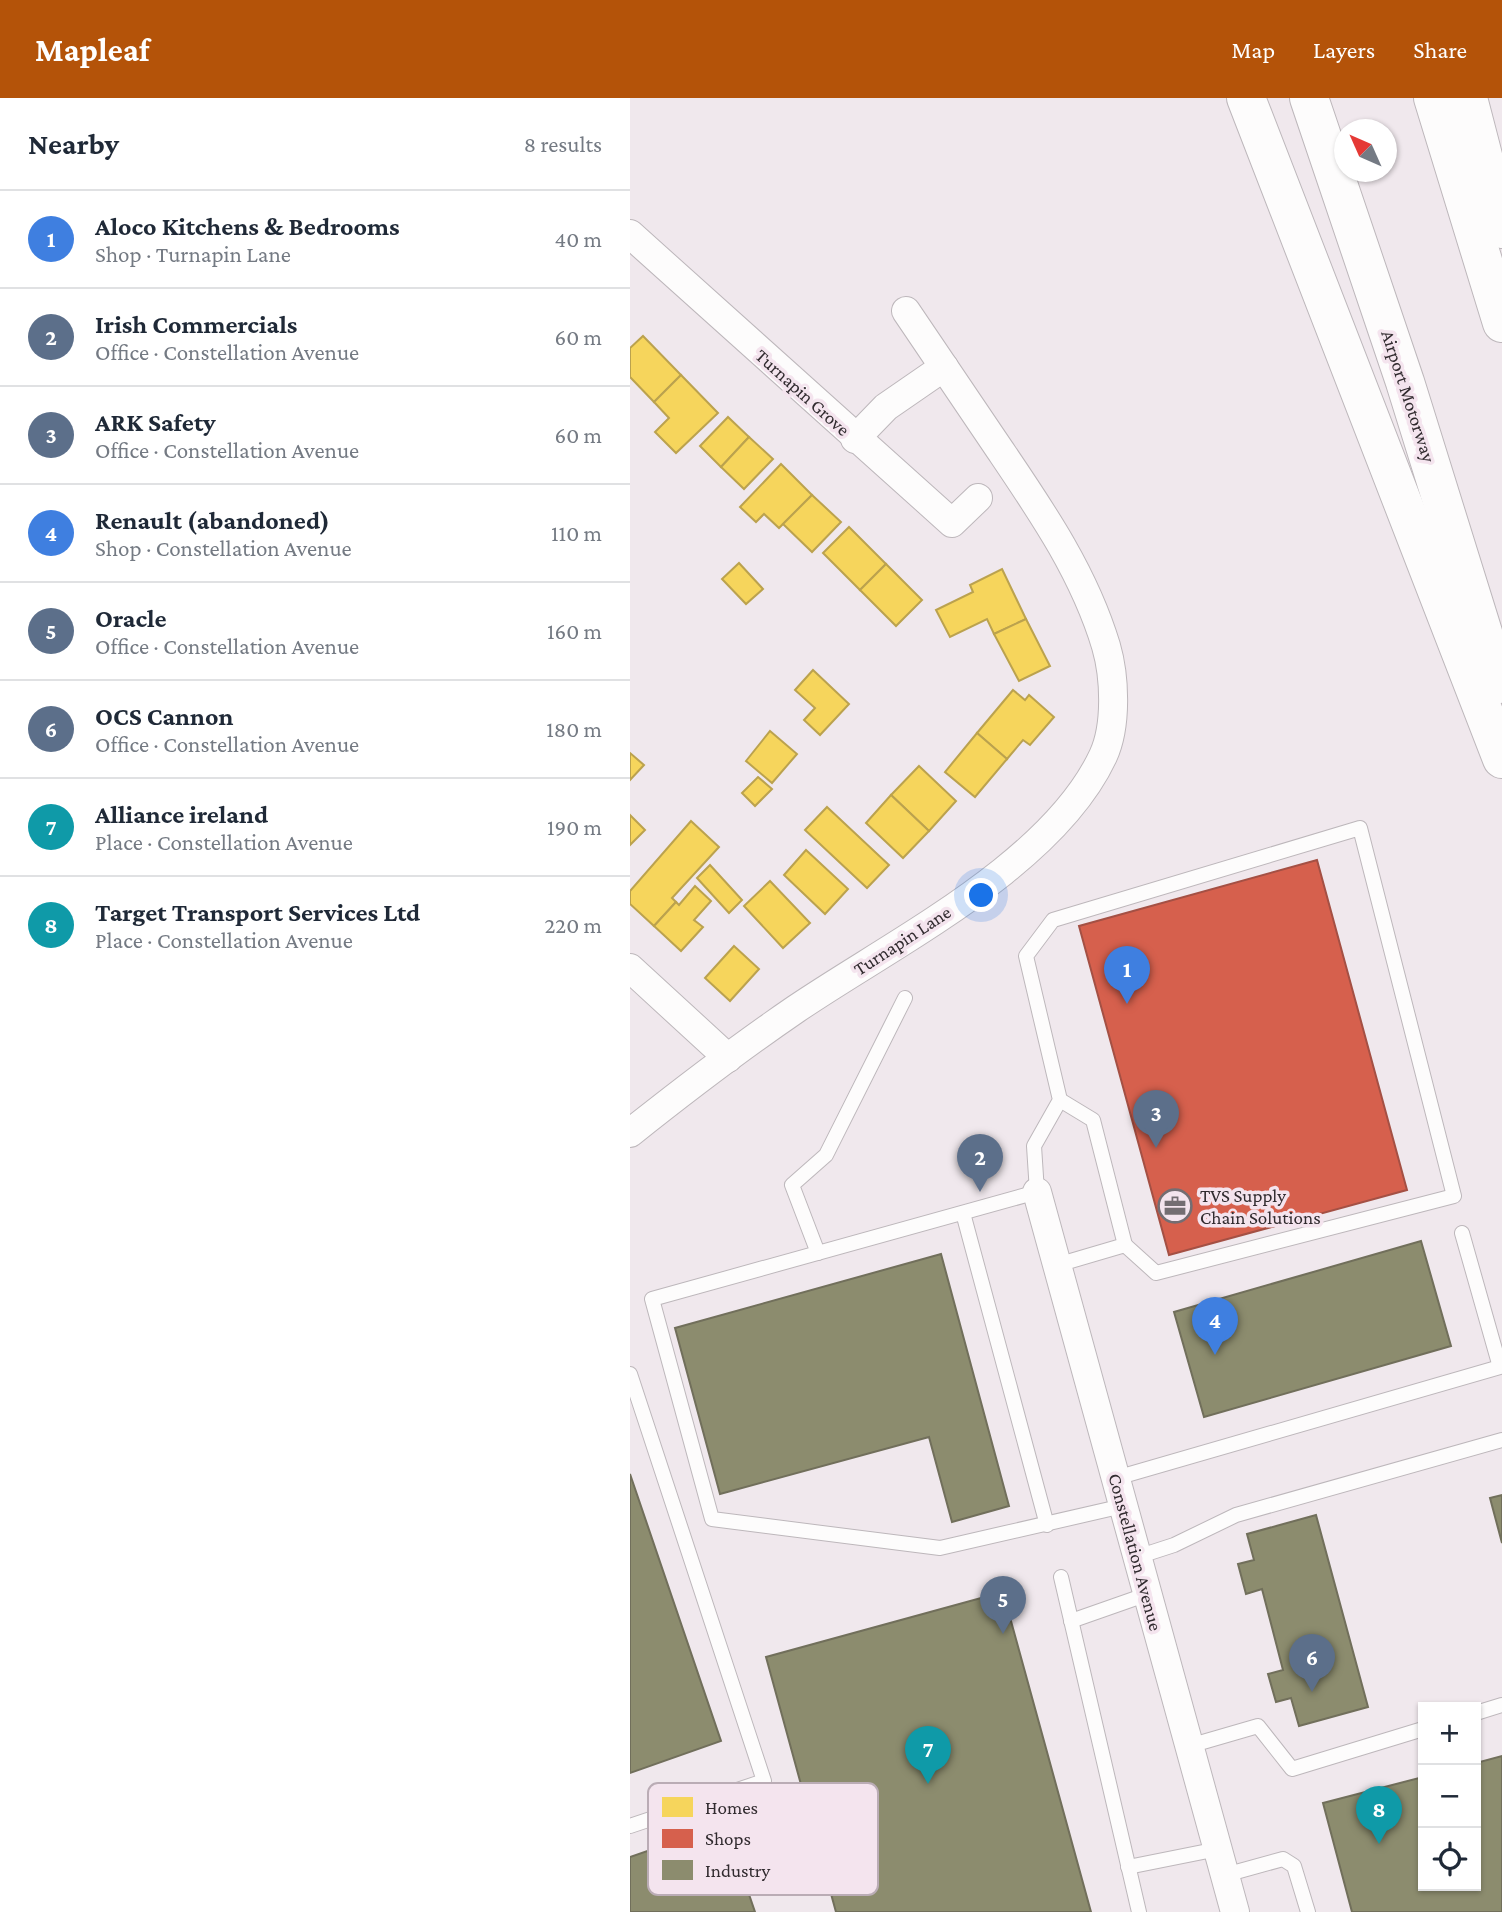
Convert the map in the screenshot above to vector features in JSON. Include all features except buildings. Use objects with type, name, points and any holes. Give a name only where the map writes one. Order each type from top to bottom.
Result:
[{"type":"highway","points":[[1220,98],[1298,239]]},
{"type":"highway","points":[[1246,98],[1298,239],[1433,575],[1502,759]]},
{"type":"highway","name":"Airport Motorway","points":[[1309,98],[1405,382],[1502,696]]},
{"type":"highway","points":[[1433,98],[1502,323]]},
{"type":"highway","points":[[1468,98],[1502,229]]},
{"type":"street","name":"Turnapin Grove","points":[[630,234],[855,439],[952,523],[978,498]]},
{"type":"street","name":"Turnapin Lane","points":[[630,1133],[797,1009],[940,918],[1015,861],[1056,825],[1084,789],[1104,754],[1113,707],[1107,649],[1087,591],[1046,517],[906,311]]},
{"type":"street","points":[[855,439],[886,407],[944,367]]},
{"type":"street","points":[[630,968],[695,1024],[728,1058]]},
{"type":"street","name":"Constellation Avenue","points":[[1037,1192],[1235,1912]]},
{"type":"lane","points":[[1060,1100],[1093,1121],[1125,1245],[1156,1273],[1454,1196],[1360,828],[1053,920],[1026,956],[1060,1100],[1034,1146],[1037,1192],[652,1299],[712,1520],[940,1548],[1123,1506]]},
{"type":"lane","points":[[818,1253],[792,1185],[826,1155],[905,998]]},
{"type":"lane","points":[[963,1213],[1046,1525]]},
{"type":"lane","points":[[1116,1478],[1500,1367],[1462,1233]]},
{"type":"lane","points":[[1057,1265],[1125,1245]]},
{"type":"lane","points":[[630,1374],[764,1781],[758,1783]]},
{"type":"lane","points":[[1137,1557],[1174,1545],[1236,1515],[1502,1440]]},
{"type":"lane","points":[[1061,1577],[1139,1912]]},
{"type":"lane","points":[[1071,1621],[1148,1594]]},
{"type":"lane","points":[[1481,1711],[1502,1705]]},
{"type":"lane","points":[[1189,1746],[1258,1726],[1292,1769],[1418,1731]]},
{"type":"lane","points":[[630,1826],[648,1820]]},
{"type":"lane","points":[[1128,1867],[1283,1858],[1294,1866],[1308,1912]]},
{"type":"place","name":"Aloco Kitchens & Bedrooms","points":[[1127,1004]]},
{"type":"place","name":"ARK Safety","points":[[1156,1148]]},
{"type":"place","name":"Irish Commercials","points":[[980,1192]]},
{"type":"place","name":"TVS Supply Chain Solutions","points":[[1175,1206]]},
{"type":"place","name":"Renault (abandoned)","points":[[1215,1355]]},
{"type":"place","name":"Oracle","points":[[1003,1634]]},
{"type":"place","name":"OCS Cannon","points":[[1312,1692]]},
{"type":"place","name":"Alliance ireland","points":[[928,1784]]},
{"type":"place","name":"Target Transport Services Ltd","points":[[1379,1844]]}]
